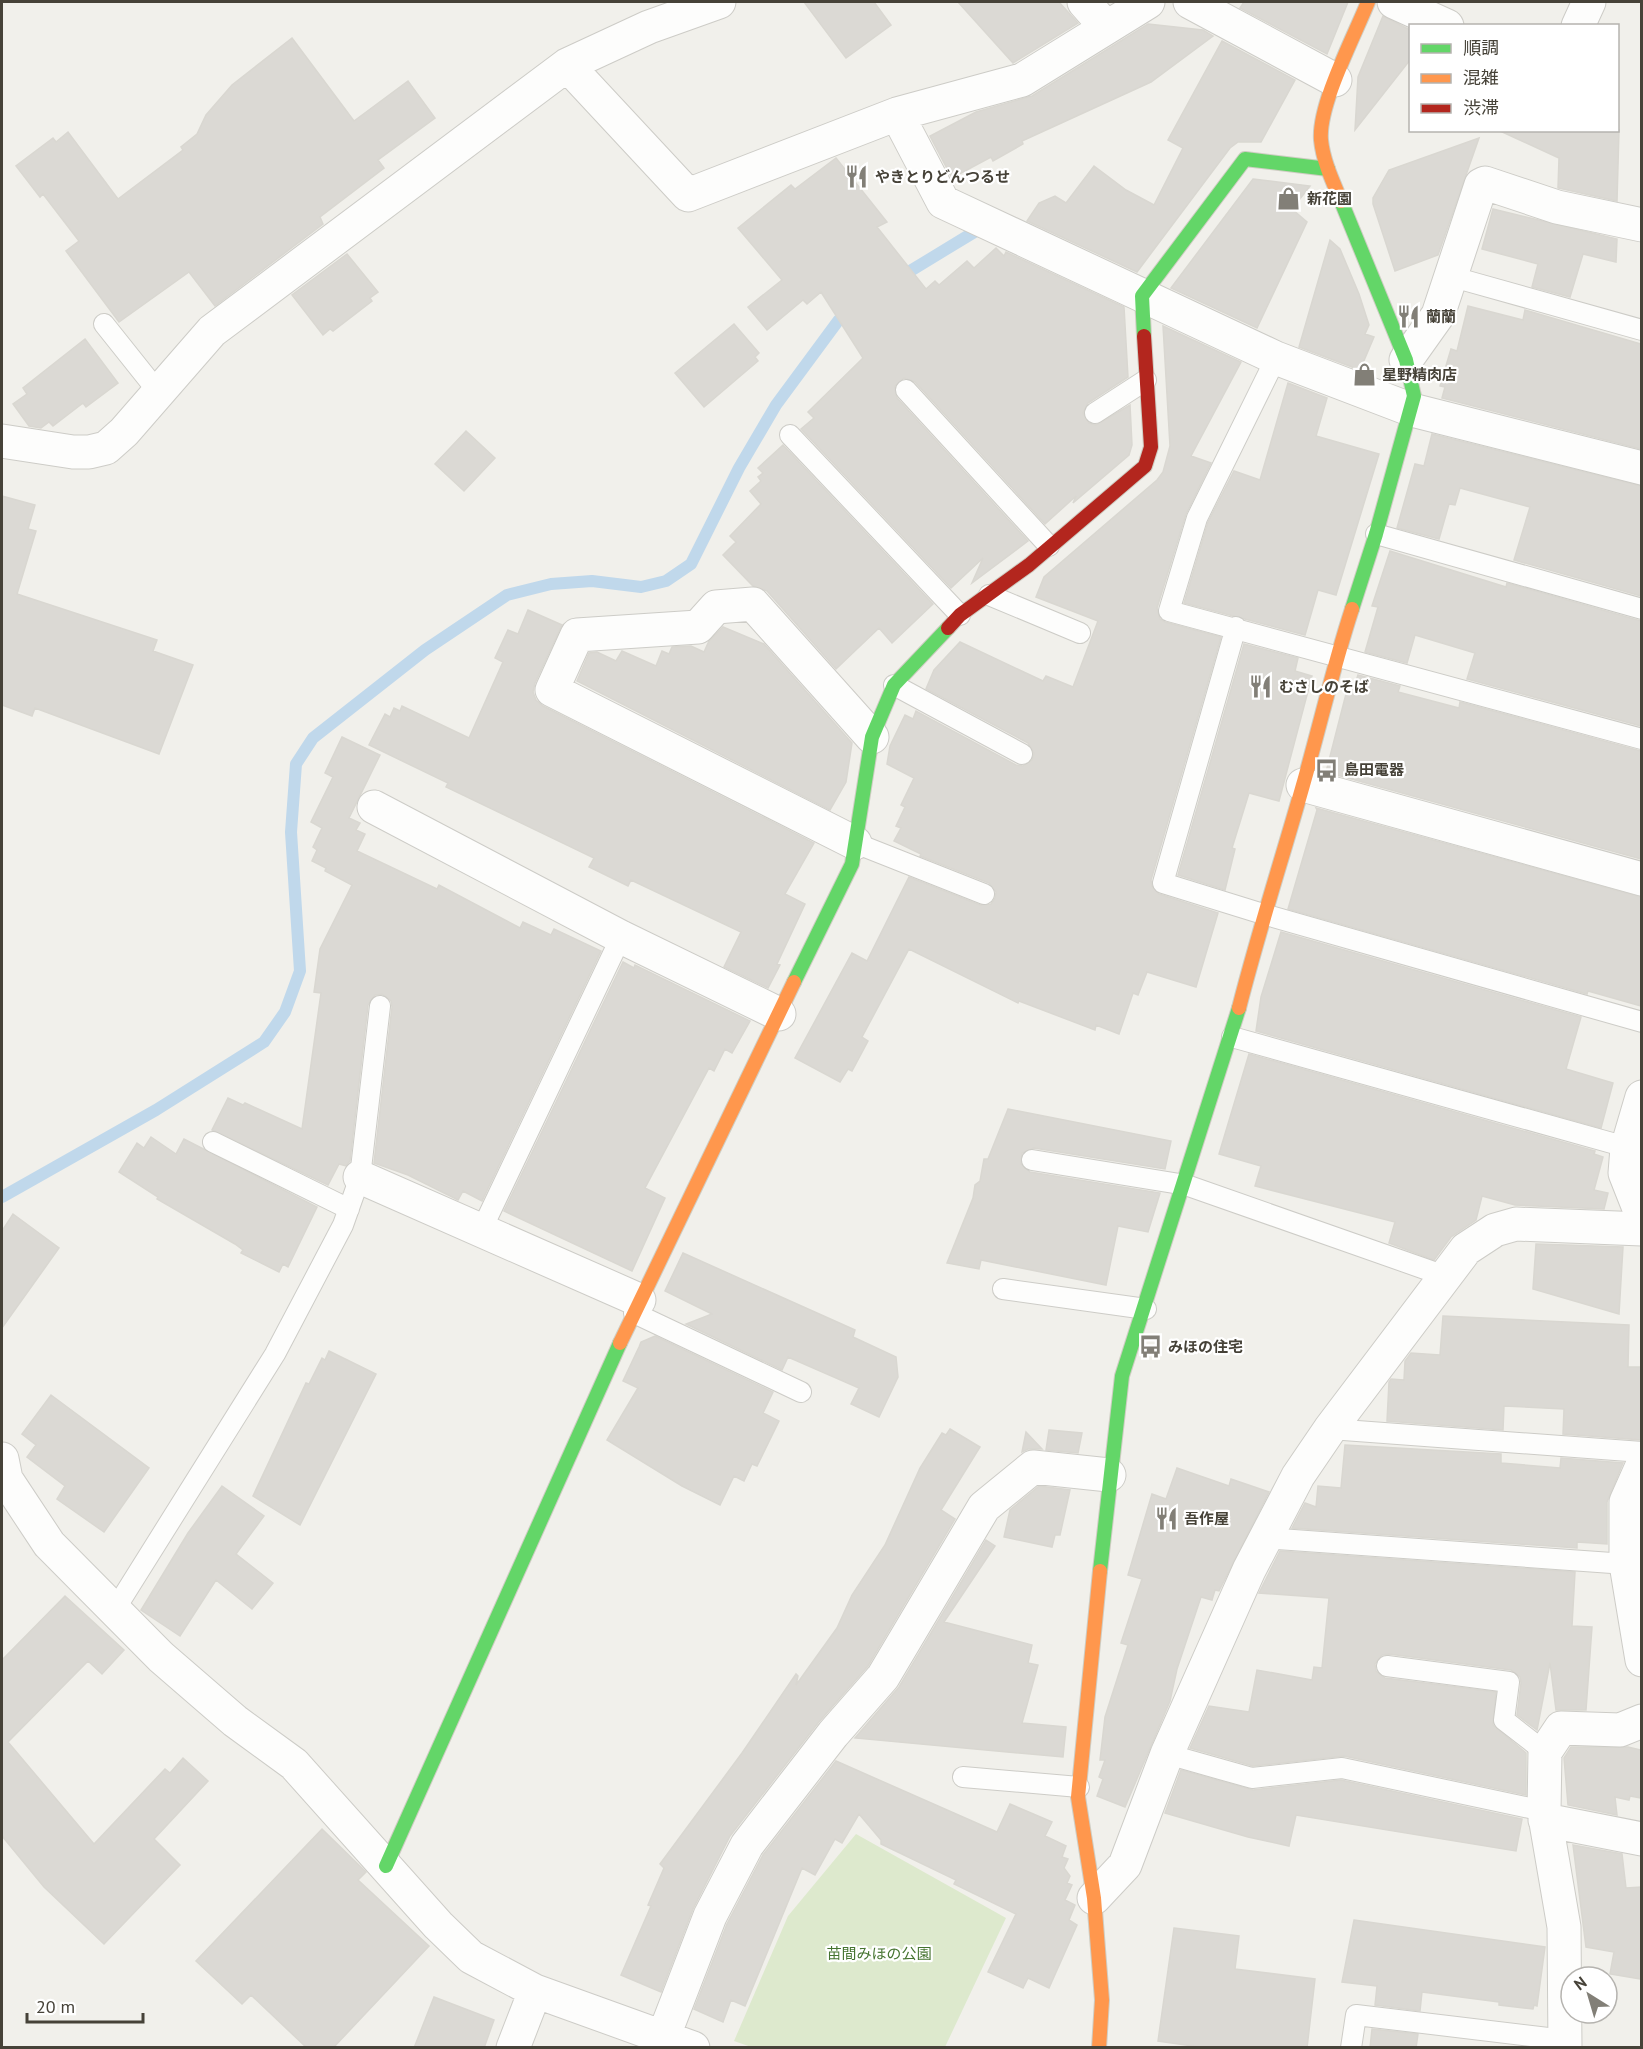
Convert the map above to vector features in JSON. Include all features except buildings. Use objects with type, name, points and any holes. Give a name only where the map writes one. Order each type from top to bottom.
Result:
[{"type":"street","points":[[2,441],[73,452],[89,453],[106,448],[159,393],[212,331],[567,65],[649,27],[719,2]]},
{"type":"street","points":[[1084,2],[1106,27]]},
{"type":"street","points":[[567,65],[688,195],[897,114],[1022,80],[1148,2]]},
{"type":"street","points":[[1190,2],[1335,80]]},
{"type":"street","points":[[1099,2048],[1102,2000],[1094,1898],[1079,1787],[1109,1475],[1122,1376],[1146,1309],[1232,1037],[1263,914],[1303,785],[1337,654],[1376,534],[1414,396],[1406,360],[1328,169],[1321,141],[1322,116],[1368,2]]},
{"type":"street","points":[[1394,2],[1444,24]]},
{"type":"street","points":[[1579,24],[1589,2]]},
{"type":"street","points":[[897,114],[943,202],[1276,358],[1412,410],[1641,468]]},
{"type":"street","points":[[386,1866],[636,1306],[852,864],[872,737],[894,685],[960,615],[989,595],[1145,466],[1151,447],[1142,296],[1245,159],[1328,169]]},
{"type":"street","points":[[1406,360],[1438,315],[1453,277],[1481,185],[1485,183],[1557,207],[1641,225]]},
{"type":"street","points":[[855,843],[552,690],[577,635],[698,627],[717,607],[753,604],[872,737]]},
{"type":"street","points":[[1303,785],[1641,879]]},
{"type":"street","points":[[374,807],[621,937],[778,1014]]},
{"type":"street","points":[[1641,1097],[1634,1150],[1625,1173],[1641,1216]]},
{"type":"street","points":[[360,1177],[480,1231],[636,1306]]},
{"type":"street","points":[[1094,1898],[1125,1864],[1167,1754],[1266,1538],[1298,1476],[1330,1429],[1466,1249],[1495,1230],[1516,1224],[1641,1229]]},
{"type":"street","points":[[2,1459],[6,1479],[49,1544],[161,1657],[235,1721],[294,1764],[438,1924],[471,1957],[535,1991],[678,2043],[710,1916],[747,1845],[833,1734],[883,1677],[984,1507],[1033,1467],[1109,1475]]},
{"type":"street","points":[[1641,1467],[1626,1502],[1641,1660]]},
{"type":"street","points":[[1565,2044],[1564,1927],[1544,1816],[1545,1752],[1561,1728],[1620,1730],[1641,1721]]},
{"type":"street","points":[[1544,1816],[1641,1839]]},
{"type":"street","points":[[513,2048],[535,1991]]},
{"type":"lane","points":[[1453,277],[1641,330]]},
{"type":"lane","points":[[104,324],[159,393]]},
{"type":"lane","points":[[1276,358],[1197,518],[1169,610],[1337,654],[1641,739]]},
{"type":"lane","points":[[1095,413],[1146,380]]},
{"type":"lane","points":[[906,390],[1049,546]]},
{"type":"lane","points":[[790,435],[960,615]]},
{"type":"lane","points":[[1376,534],[1641,609]]},
{"type":"lane","points":[[989,595],[1080,633]]},
{"type":"lane","points":[[1236,627],[1163,883],[1263,914],[1641,1022]]},
{"type":"lane","points":[[894,685],[1022,754]]},
{"type":"lane","points":[[855,843],[984,894]]},
{"type":"lane","points":[[480,1231],[621,937]]},
{"type":"lane","points":[[114,1611],[275,1354],[343,1225],[360,1177],[380,1006]]},
{"type":"lane","points":[[1232,1037],[1634,1150]]},
{"type":"lane","points":[[213,1142],[348,1209]]},
{"type":"lane","points":[[1032,1160],[1186,1185],[1445,1276]]},
{"type":"lane","points":[[1003,1289],[1146,1309]]},
{"type":"lane","points":[[636,1306],[801,1392]]},
{"type":"lane","points":[[1330,1429],[1641,1452]]},
{"type":"lane","points":[[1266,1538],[1631,1545]]},
{"type":"lane","points":[[1387,1666],[1509,1682],[1504,1720],[1545,1752]]},
{"type":"lane","points":[[1167,1754],[1252,1778],[1342,1768],[1544,1816]]},
{"type":"lane","points":[[963,1777],[1079,1787]]},
{"type":"lane","points":[[1352,2048],[1356,2015],[1565,2044]]},
{"type":"green space","name":"苗間みほの公園","points":[[856,1834],[1006,1918],[945,2047],[754,2048],[734,2041],[788,1916]]},
{"type":"waterway","points":[[897,279],[976,231]]},
{"type":"waterway","points":[[2,1197],[156,1110],[264,1042],[285,1012],[300,971],[291,832],[296,764],[313,738],[425,650],[507,595],[551,584],[592,581],[641,587],[666,581],[691,564],[739,468],[776,405],[838,321],[850,310]]},
{"type":"traffic: fast","points":[[1144,336],[1142,296],[1245,159],[1328,169]]},
{"type":"traffic: fast","points":[[1341,201],[1406,360],[1414,396],[1376,534],[1352,609]]},
{"type":"traffic: fast","points":[[794,982],[852,864],[872,737],[894,685],[948,628]]},
{"type":"traffic: fast","points":[[1100,1571],[1122,1376],[1239,1008]]},
{"type":"traffic: fast","points":[[386,1866],[620,1343]]},
{"type":"traffic: slow","points":[[1341,201],[1324,156],[1321,140],[1322,125],[1331,90],[1368,2]]},
{"type":"traffic: slow","points":[[1239,1008],[1352,609]]},
{"type":"traffic: slow","points":[[620,1343],[794,982]]},
{"type":"traffic: slow","points":[[1099,2048],[1102,2000],[1094,1898],[1078,1797],[1100,1571]]},
{"type":"traffic: jam","points":[[948,628],[960,615],[1029,565],[1145,466],[1151,447],[1144,336]]},
{"type":"place","name":"やきとりどんつるせ","points":[[857,177]]},
{"type":"place","name":"新花園","points":[[1289,199]]},
{"type":"place","name":"蘭蘭","points":[[1408,317]]},
{"type":"place","name":"星野精肉店","points":[[1364,375]]},
{"type":"place","name":"むさしのそば","points":[[1261,687]]},
{"type":"place","name":"島田電器","points":[[1326,770]]},
{"type":"place","name":"みほの住宅","points":[[1150,1347]]},
{"type":"place","name":"吾作屋","points":[[1166,1519]]}]
